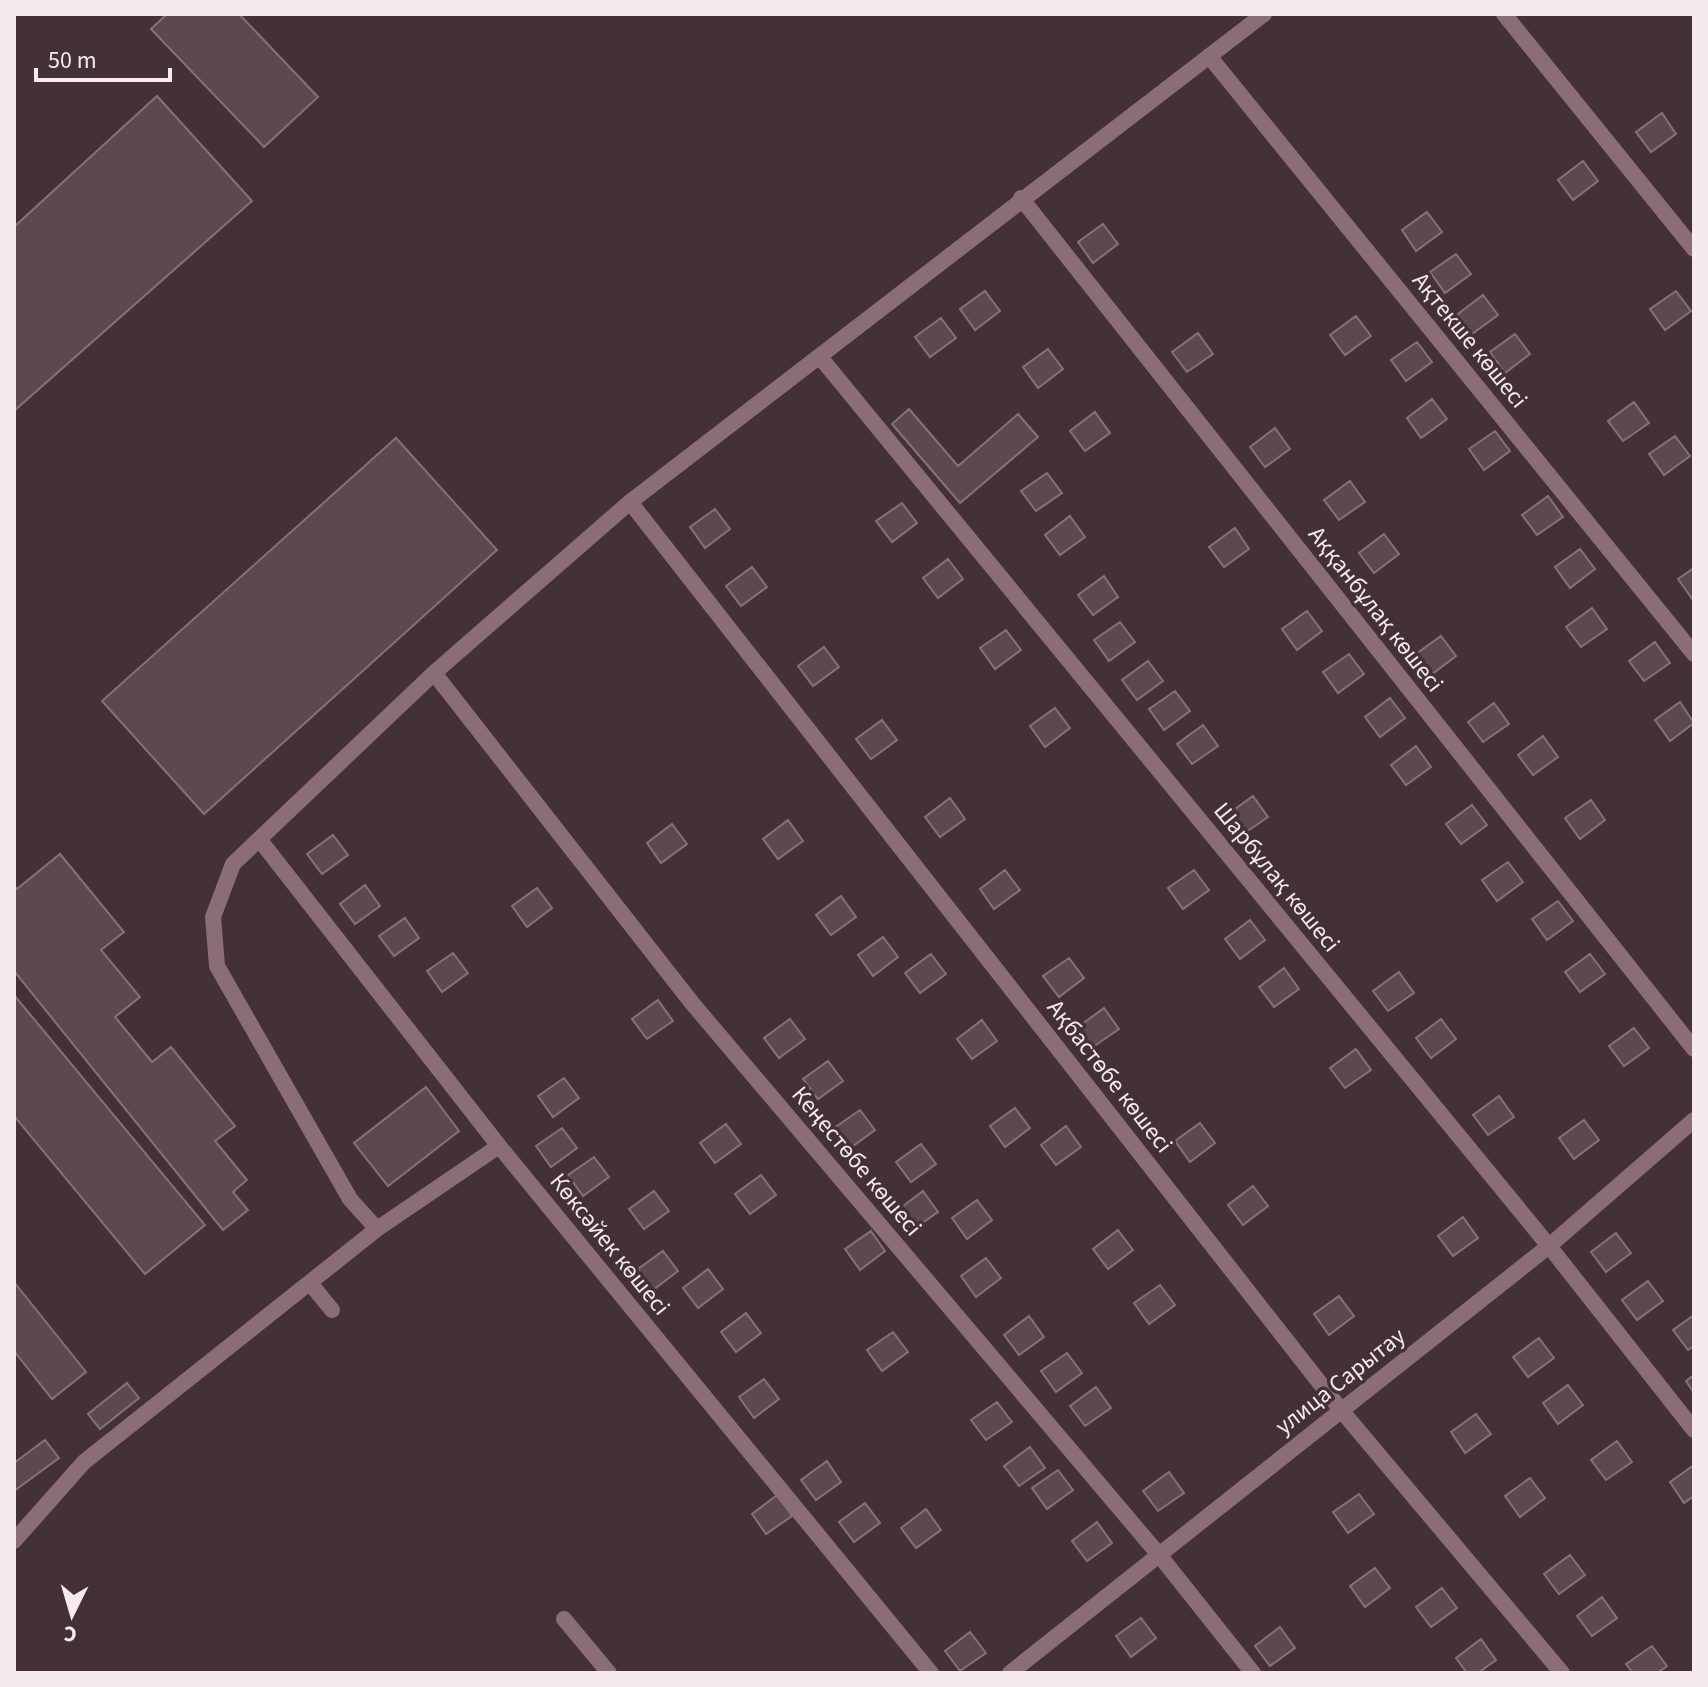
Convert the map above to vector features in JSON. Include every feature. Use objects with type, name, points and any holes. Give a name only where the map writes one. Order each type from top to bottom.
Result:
[{"type":"street","points":[[377,1229],[350,1199],[217,966],[213,917],[233,864],[434,673],[630,502],[1021,198],[1264,14]]},
{"type":"street","points":[[1504,14],[1694,249]]},
{"type":"street","name":"Ақтекше көшесі","points":[[1209,56],[1694,654]]},
{"type":"street","name":"Аққанбұлақ көшесі","points":[[1021,198],[1694,1049]]},
{"type":"street","name":"Шарбұлақ көшесі","points":[[820,357],[1549,1246],[1694,1430]]},
{"type":"street","name":"Ақбастөбе көшесі","points":[[630,502],[1341,1410],[1562,1673]]},
{"type":"street","name":"Кеңестөбе көшесі","points":[[434,673],[692,1003],[1160,1556],[1253,1673]]},
{"type":"street","name":"Көксәйек көшесі","points":[[259,839],[499,1146],[931,1673]]},
{"type":"street","name":"улица Сарытау","points":[[1010,1673],[1549,1246],[1694,1120]]},
{"type":"street","points":[[14,1541],[84,1462],[377,1229],[499,1146]]},
{"type":"street","points":[[310,1283],[332,1310]]},
{"type":"street","points":[[564,1619],[609,1673]]},
{"type":"building","points":[[167,14],[239,14],[318,97],[264,147],[151,29]]},
{"type":"building","points":[[157,96],[252,201],[14,411],[14,227]]},
{"type":"building","points":[[1662,113],[1676,134],[1651,152],[1636,132]]},
{"type":"building","points":[[1583,161],[1598,181],[1573,200],[1558,180]]},
{"type":"building","points":[[1427,212],[1442,232],[1416,251],[1402,230]]},
{"type":"building","points":[[1103,224],[1118,244],[1093,263],[1078,242]]},
{"type":"building","points":[[1456,254],[1471,274],[1445,293],[1430,272]]},
{"type":"building","points":[[985,291],[1000,311],[975,330],[960,309]]},
{"type":"building","points":[[1676,291],[1691,311],[1665,330],[1650,309]]},
{"type":"building","points":[[1483,295],[1498,315],[1472,334],[1458,314]]},
{"type":"building","points":[[1356,316],[1371,336],[1345,355],[1330,335]]},
{"type":"building","points":[[941,318],[956,338],[930,357],[915,337]]},
{"type":"building","points":[[1198,333],[1213,354],[1187,372],[1172,352]]},
{"type":"building","points":[[1515,334],[1530,354],[1505,373],[1490,352]]},
{"type":"building","points":[[1417,342],[1432,362],[1406,381],[1391,360]]},
{"type":"building","points":[[1048,349],[1063,369],[1038,388],[1023,367]]},
{"type":"building","points":[[1432,399],[1447,419],[1421,438],[1407,418]]},
{"type":"building","points":[[1634,402],[1649,423],[1623,441],[1608,421]]},
{"type":"building","points":[[909,409],[958,466],[1018,414],[1038,437],[960,503],[892,424]]},
{"type":"building","points":[[1095,412],[1110,433],[1085,451],[1070,431]]},
{"type":"building","points":[[1275,428],[1290,449],[1265,467],[1250,447]]},
{"type":"building","points":[[1495,431],[1510,451],[1484,470],[1469,449]]},
{"type":"building","points":[[1675,436],[1690,456],[1664,475],[1649,454]]},
{"type":"building","points":[[396,438],[497,550],[204,814],[102,701]]},
{"type":"building","points":[[1047,473],[1062,493],[1036,511],[1021,491]]},
{"type":"building","points":[[1350,481],[1365,502],[1339,520],[1324,500]]},
{"type":"building","points":[[1548,496],[1563,517],[1537,535],[1522,515]]},
{"type":"building","points":[[902,503],[917,523],[892,542],[876,521]]},
{"type":"building","points":[[715,509],[730,529],[705,548],[690,527]]},
{"type":"building","points":[[1070,516],[1085,537],[1060,555],[1045,535]]},
{"type":"building","points":[[1235,528],[1249,549],[1224,567],[1209,547]]},
{"type":"building","points":[[1384,534],[1399,554],[1374,573],[1359,553]]},
{"type":"building","points":[[1580,549],[1595,569],[1570,588],[1555,567]]},
{"type":"building","points":[[948,559],[963,579],[938,598],[923,578]]},
{"type":"building","points":[[752,567],[767,587],[741,606],[726,586]]},
{"type":"building","points":[[1694,568],[1694,599],[1693,600],[1678,579]]},
{"type":"building","points":[[1104,576],[1118,597],[1093,615],[1078,595]]},
{"type":"building","points":[[1592,608],[1607,629],[1581,647],[1566,627]]},
{"type":"building","points":[[1307,611],[1322,631],[1297,650],[1282,629]]},
{"type":"building","points":[[1120,622],[1135,642],[1109,661],[1094,640]]},
{"type":"building","points":[[1006,630],[1021,650],[995,669],[980,648]]},
{"type":"building","points":[[1441,636],[1456,656],[1431,675],[1416,654]]},
{"type":"building","points":[[1655,642],[1670,663],[1644,681],[1629,661]]},
{"type":"building","points":[[824,647],[839,667],[813,686],[798,666]]},
{"type":"building","points":[[1349,654],[1364,674],[1338,693],[1323,672]]},
{"type":"building","points":[[1148,661],[1163,681],[1137,700],[1122,680]]},
{"type":"building","points":[[1175,691],[1190,711],[1164,730],[1149,709]]},
{"type":"building","points":[[1390,698],[1405,718],[1380,737],[1365,717]]},
{"type":"building","points":[[1680,702],[1694,723],[1670,741],[1655,720]]},
{"type":"building","points":[[1494,703],[1509,724],[1483,742],[1468,722]]},
{"type":"building","points":[[1055,708],[1070,728],[1045,747],[1030,726]]},
{"type":"building","points":[[882,720],[897,740],[871,759],[856,739]]},
{"type":"building","points":[[1203,725],[1218,746],[1192,764],[1177,744]]},
{"type":"building","points":[[1543,736],[1558,757],[1533,775],[1518,755]]},
{"type":"building","points":[[1416,746],[1431,767],[1406,785],[1391,765]]},
{"type":"building","points":[[1253,796],[1268,817],[1242,835],[1227,815]]},
{"type":"building","points":[[950,798],[965,819],[940,837],[925,817]]},
{"type":"building","points":[[1591,800],[1605,820],[1580,839],[1565,818]]},
{"type":"building","points":[[1472,805],[1487,825],[1461,844],[1446,824]]},
{"type":"building","points":[[788,820],[803,841],[778,859],[763,839]]},
{"type":"building","points":[[672,824],[687,844],[661,863],[647,843]]},
{"type":"building","points":[[333,835],[348,855],[322,874],[307,854]]},
{"type":"building","points":[[60,854],[124,932],[101,950],[140,997],[115,1017],[152,1062],[171,1047],[235,1126],[215,1141],[247,1180],[233,1192],[248,1210],[223,1230],[14,971],[14,886],[17,889]]},
{"type":"building","points":[[1508,862],[1523,882],[1497,901],[1482,880]]},
{"type":"building","points":[[1005,870],[1020,890],[994,909],[980,889]]},
{"type":"building","points":[[1194,870],[1209,890],[1183,909],[1168,888]]},
{"type":"building","points":[[365,885],[380,906],[355,924],[340,904]]},
{"type":"building","points":[[537,888],[552,908],[527,927],[512,906]]},
{"type":"building","points":[[841,896],[856,917],[831,935],[816,915]]},
{"type":"building","points":[[1558,901],[1573,921],[1547,940],[1532,919]]},
{"type":"building","points":[[405,918],[419,938],[394,956],[379,936]]},
{"type":"building","points":[[1250,920],[1265,940],[1240,959],[1225,939]]},
{"type":"building","points":[[883,937],[898,957],[873,976],[858,955]]},
{"type":"building","points":[[453,953],[468,973],[442,992],[427,971]]},
{"type":"building","points":[[931,954],[946,974],[920,993],[905,973]]},
{"type":"building","points":[[1590,954],[1605,974],[1580,992],[1565,972]]},
{"type":"building","points":[[1069,958],[1084,978],[1059,997],[1043,976]]},
{"type":"building","points":[[1284,968],[1299,989],[1274,1007],[1259,987]]},
{"type":"building","points":[[1399,972],[1414,993],[1388,1011],[1373,991]]},
{"type":"building","points":[[14,995],[205,1225],[145,1274],[14,1116]]},
{"type":"building","points":[[658,1000],[673,1021],[647,1039],[632,1019]]},
{"type":"building","points":[[1104,1008],[1119,1029],[1093,1047],[1078,1027]]},
{"type":"building","points":[[790,1019],[805,1039],[779,1058],[764,1038]]},
{"type":"building","points":[[1441,1019],[1456,1039],[1431,1058],[1416,1038]]},
{"type":"building","points":[[982,1020],[997,1041],[972,1059],[957,1039]]},
{"type":"building","points":[[1634,1028],[1649,1048],[1624,1066],[1609,1046]]},
{"type":"building","points":[[1356,1049],[1371,1070],[1345,1088],[1330,1068]]},
{"type":"building","points":[[828,1061],[843,1081],[818,1099],[803,1079]]},
{"type":"building","points":[[564,1078],[579,1098],[553,1117],[538,1096]]},
{"type":"building","points":[[426,1087],[459,1131],[388,1186],[354,1143]]},
{"type":"building","points":[[1499,1096],[1514,1117],[1488,1135],[1473,1115]]},
{"type":"building","points":[[1015,1108],[1030,1128],[1005,1147],[990,1126]]},
{"type":"building","points":[[860,1110],[875,1130],[849,1149],[834,1128]]},
{"type":"building","points":[[1584,1120],[1599,1140],[1574,1159],[1559,1138]]},
{"type":"building","points":[[1200,1123],[1215,1143],[1190,1162],[1175,1141]]},
{"type":"building","points":[[726,1124],[741,1144],[715,1163],[700,1143]]},
{"type":"building","points":[[1066,1126],[1081,1147],[1056,1165],[1041,1145]]},
{"type":"building","points":[[562,1128],[577,1148],[551,1167],[536,1146]]},
{"type":"building","points":[[921,1144],[936,1164],[911,1182],[896,1162]]},
{"type":"building","points":[[594,1157],[609,1177],[583,1196],[568,1175]]},
{"type":"building","points":[[761,1175],[776,1195],[750,1214],[735,1194]]},
{"type":"building","points":[[1253,1186],[1268,1206],[1243,1225],[1228,1205]]},
{"type":"building","points":[[654,1191],[669,1211],[644,1229],[629,1209]]},
{"type":"building","points":[[923,1191],[938,1212],[912,1230],[898,1210]]},
{"type":"building","points":[[977,1200],[992,1220],[967,1239],[952,1218]]},
{"type":"building","points":[[1463,1217],[1478,1238],[1453,1256],[1438,1236]]},
{"type":"building","points":[[1118,1230],[1133,1250],[1108,1269],[1093,1249]]},
{"type":"building","points":[[871,1231],[885,1251],[860,1270],[845,1249]]},
{"type":"building","points":[[1616,1233],[1631,1253],[1606,1272],[1591,1252]]},
{"type":"building","points":[[663,1251],[678,1271],[653,1290],[638,1269]]},
{"type":"building","points":[[986,1258],[1001,1278],[976,1297],[961,1276]]},
{"type":"building","points":[[708,1269],[723,1289],[698,1308],[683,1288]]},
{"type":"building","points":[[1648,1281],[1663,1301],[1637,1320],[1622,1300]]},
{"type":"building","points":[[14,1282],[86,1372],[52,1399],[14,1351]]},
{"type":"building","points":[[1160,1285],[1175,1305],[1149,1324],[1134,1303]]},
{"type":"building","points":[[1339,1296],[1354,1316],[1329,1335],[1314,1314]]},
{"type":"building","points":[[746,1313],[761,1333],[736,1352],[721,1332]]},
{"type":"building","points":[[1694,1315],[1694,1346],[1688,1350],[1673,1330]]},
{"type":"building","points":[[1029,1316],[1044,1337],[1019,1355],[1004,1335]]},
{"type":"building","points":[[893,1332],[908,1352],[882,1371],[867,1350]]},
{"type":"building","points":[[1539,1338],[1554,1358],[1528,1377],[1513,1357]]},
{"type":"building","points":[[1067,1353],[1082,1373],[1056,1392],[1041,1371]]},
{"type":"building","points":[[1694,1375],[1694,1393],[1686,1381]]},
{"type":"building","points":[[764,1379],[779,1399],[754,1418],[739,1397]]},
{"type":"building","points":[[127,1383],[139,1398],[100,1429],[88,1414]]},
{"type":"building","points":[[1568,1385],[1583,1405],[1558,1424],[1543,1403]]},
{"type":"building","points":[[1096,1387],[1111,1408],[1085,1426],[1070,1406]]},
{"type":"building","points":[[997,1402],[1012,1422],[986,1440],[971,1420]]},
{"type":"building","points":[[1476,1414],[1491,1434],[1465,1453],[1451,1432]]},
{"type":"building","points":[[45,1440],[59,1458],[14,1491],[14,1463]]},
{"type":"building","points":[[1617,1441],[1632,1462],[1606,1480],[1591,1460]]},
{"type":"building","points":[[1030,1447],[1045,1468],[1019,1486],[1004,1466]]},
{"type":"building","points":[[827,1461],[841,1482],[816,1500],[801,1480]]},
{"type":"building","points":[[1694,1465],[1694,1496],[1684,1503],[1670,1482]]},
{"type":"building","points":[[1058,1470],[1073,1490],[1047,1509],[1032,1488]]},
{"type":"building","points":[[1169,1472],[1184,1493],[1158,1511],[1143,1491]]},
{"type":"building","points":[[1530,1478],[1545,1498],[1520,1517],[1505,1496]]},
{"type":"building","points":[[1359,1494],[1374,1514],[1348,1533],[1333,1512]]},
{"type":"building","points":[[777,1495],[792,1516],[766,1534],[752,1514]]},
{"type":"building","points":[[865,1503],[880,1523],[854,1542],[839,1522]]},
{"type":"building","points":[[926,1509],[941,1530],[916,1548],[901,1528]]},
{"type":"building","points":[[1097,1522],[1112,1543],[1087,1561],[1072,1541]]},
{"type":"building","points":[[1570,1555],[1585,1575],[1559,1594],[1544,1574]]},
{"type":"building","points":[[1375,1568],[1390,1588],[1365,1607],[1350,1586]]},
{"type":"building","points":[[1442,1588],[1457,1608],[1431,1627],[1416,1607]]},
{"type":"building","points":[[1602,1597],[1617,1618],[1592,1636],[1577,1616]]},
{"type":"building","points":[[1141,1618],[1156,1638],[1131,1657],[1116,1636]]},
{"type":"building","points":[[1280,1627],[1295,1648],[1270,1666],[1255,1646]]},
{"type":"building","points":[[970,1632],[986,1653],[960,1671],[945,1651]]},
{"type":"building","points":[[1481,1639],[1496,1660],[1478,1673],[1467,1673],[1456,1658]]},
{"type":"building","points":[[1652,1646],[1667,1666],[1657,1673],[1633,1673],[1626,1664]]}]
